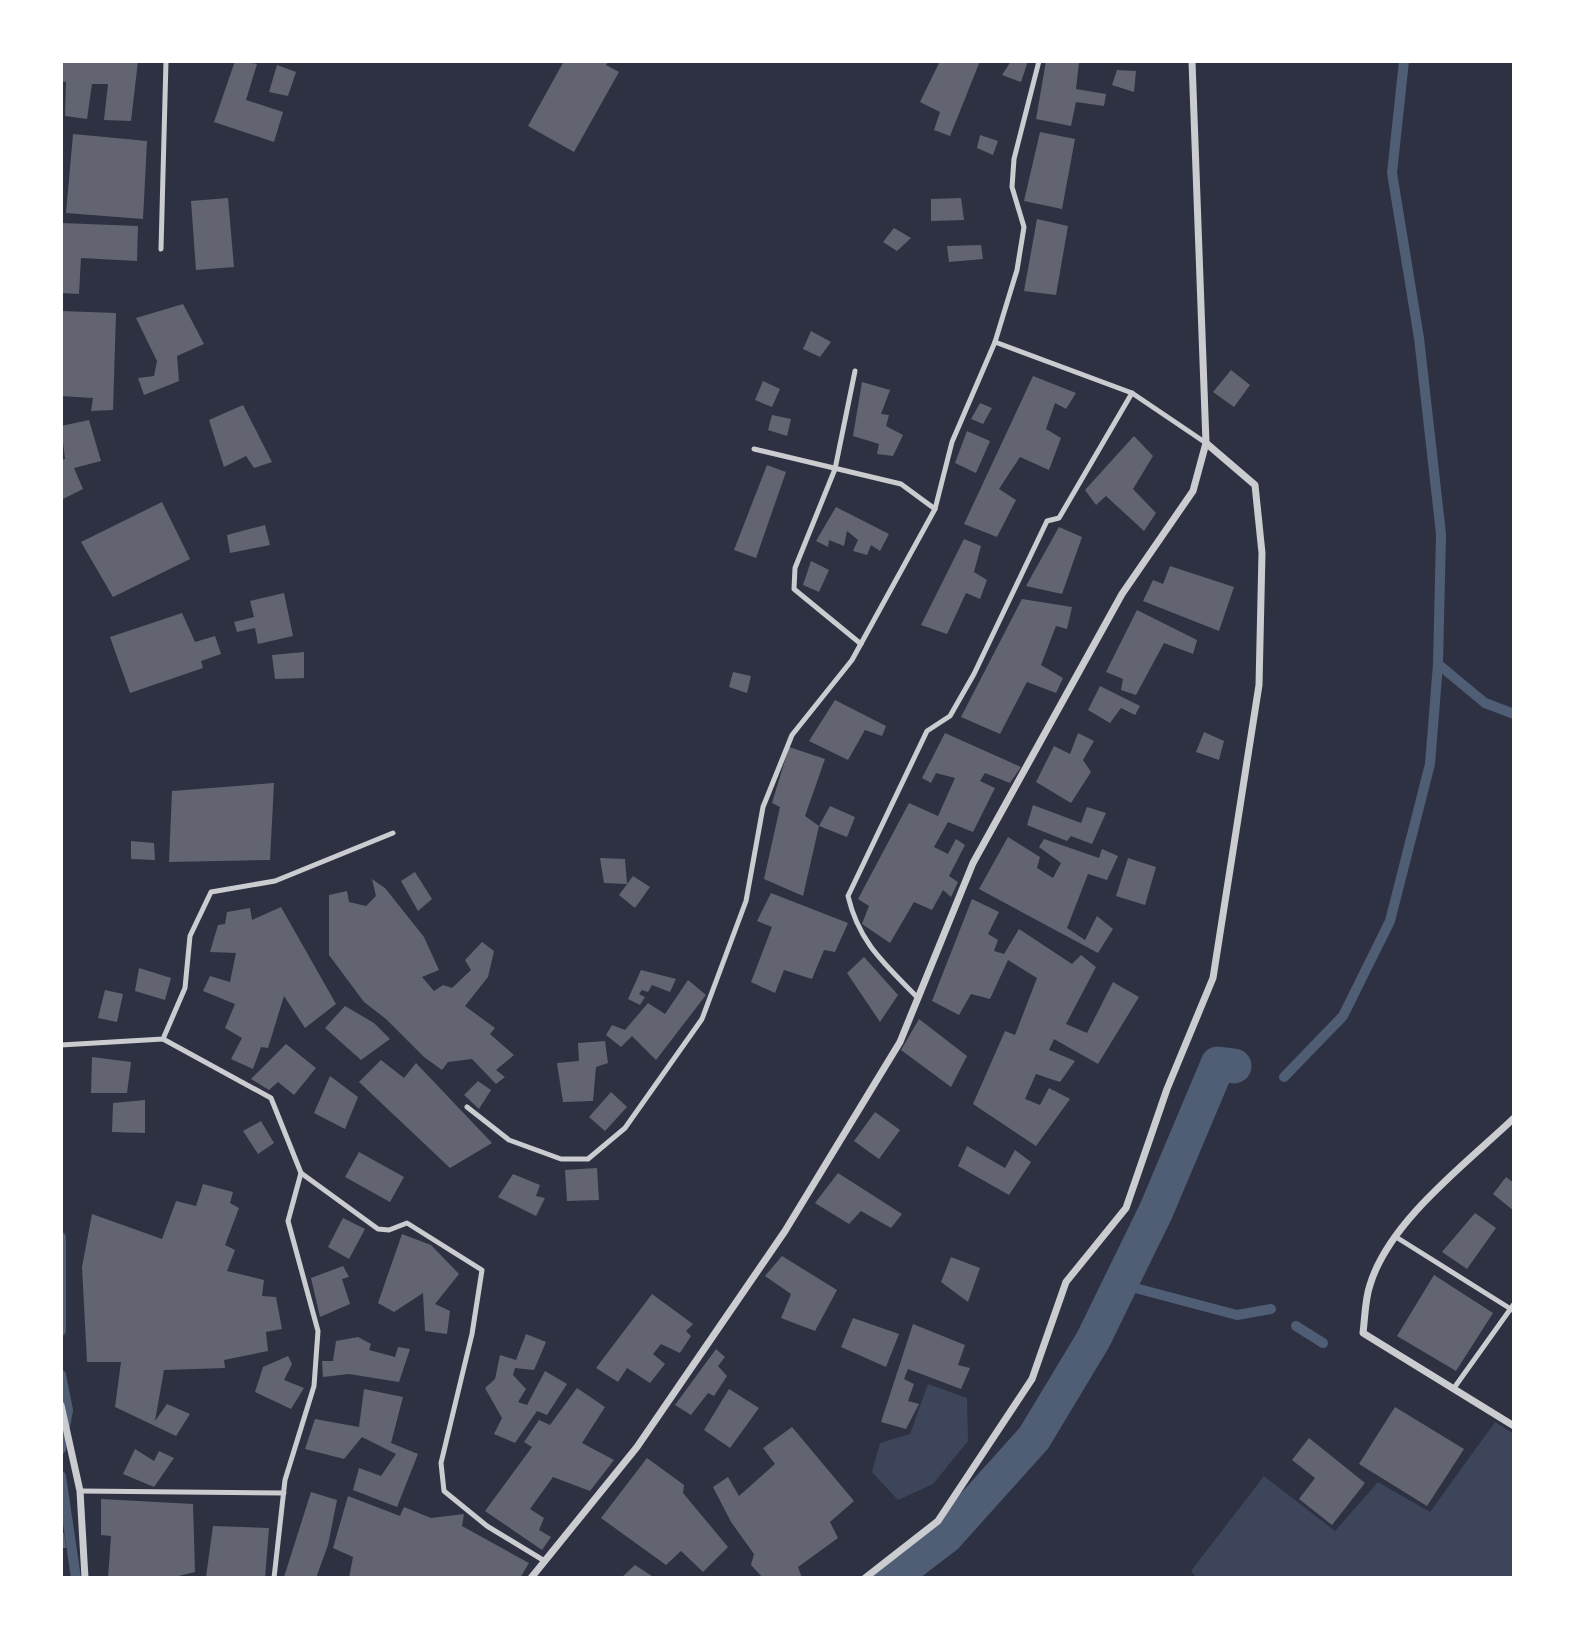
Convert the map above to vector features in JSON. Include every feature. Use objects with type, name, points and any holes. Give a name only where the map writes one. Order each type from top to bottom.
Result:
[{"type":"street","points":[[531,1578],[636,1447],[785,1231],[900,1042],[973,863],[1122,594],[1194,492],[1206,443],[1190,61]]},
{"type":"street","points":[[865,1578],[938,1521],[1032,1379],[1066,1282],[1126,1208],[1167,1089],[1213,978],[1259,685],[1262,553],[1255,485],[1206,443]]},
{"type":"street","points":[[1514,1118],[1431,1196],[1395,1237],[1370,1284],[1363,1333],[1514,1426]]},
{"type":"street","points":[[61,1405],[80,1491],[85,1578]]},
{"type":"lane","points":[[161,249],[166,61]]},
{"type":"lane","points":[[467,1107],[509,1140],[561,1160],[588,1159],[625,1128],[702,1018],[746,901],[763,807],[792,735],[861,644],[935,509],[952,442],[995,342],[1017,270],[1024,227],[1012,187],[1013,159],[1039,61]]},
{"type":"lane","points":[[995,342],[1132,393],[1206,443]]},
{"type":"lane","points":[[855,371],[835,469],[795,568],[794,589],[861,644]]},
{"type":"lane","points":[[918,998],[872,951],[854,922],[848,896],[928,731],[950,716],[974,674],[1047,521],[1059,518],[1132,393]]},
{"type":"lane","points":[[754,449],[901,484],[935,509]]},
{"type":"lane","points":[[163,1039],[185,988],[190,936],[211,892],[275,881],[393,833]]},
{"type":"lane","points":[[61,1045],[163,1039],[271,1098],[301,1173],[378,1229],[389,1230],[407,1223],[482,1270],[472,1334],[441,1463],[444,1491],[487,1526],[543,1560]]},
{"type":"lane","points":[[274,1578],[285,1480],[314,1386],[318,1331],[288,1221],[301,1173]]},
{"type":"lane","points":[[1395,1237],[1513,1308],[1454,1388]]},
{"type":"lane","points":[[80,1491],[284,1493]]},
{"type":"shaded area","points":[[928,1384],[967,1398],[968,1441],[933,1484],[898,1500],[872,1472],[880,1443],[910,1434]]},
{"type":"shaded area","points":[[1495,1422],[1514,1434],[1514,1578],[1197,1578],[1191,1571],[1264,1476],[1335,1531],[1378,1482],[1430,1512]]},
{"type":"building","points":[[61,61],[138,61],[131,121],[104,120],[108,84],[92,84],[87,119],[65,116],[66,82],[61,81]]},
{"type":"building","points":[[235,61],[257,64],[246,100],[283,112],[274,142],[214,122]]},
{"type":"building","points":[[564,61],[609,61],[606,65],[619,72],[574,152],[528,126]]},
{"type":"building","points":[[940,61],[980,61],[950,136],[934,130],[940,112],[920,102]]},
{"type":"building","points":[[1011,61],[1028,61],[1021,82],[1002,75]]},
{"type":"building","points":[[1046,61],[1079,62],[1076,89],[1106,94],[1104,106],[1076,102],[1071,126],[1036,119]]},
{"type":"building","points":[[277,65],[296,72],[288,96],[269,92]]},
{"type":"building","points":[[1117,70],[1136,71],[1134,92],[1112,85]]},
{"type":"building","points":[[1040,132],[1075,139],[1062,209],[1024,201]]},
{"type":"building","points":[[73,134],[147,141],[143,219],[66,213]]},
{"type":"building","points":[[980,135],[998,141],[993,155],[977,148]]},
{"type":"building","points":[[228,198],[234,267],[196,270],[191,201]]},
{"type":"building","points":[[961,198],[964,220],[931,221],[931,199]]},
{"type":"building","points":[[1037,219],[1068,226],[1056,295],[1024,291]]},
{"type":"building","points":[[61,223],[138,226],[137,261],[81,258],[79,294],[61,293]]},
{"type":"building","points":[[894,228],[911,238],[897,251],[883,242]]},
{"type":"building","points":[[981,245],[983,259],[949,262],[947,246]]},
{"type":"building","points":[[183,304],[204,344],[177,356],[179,381],[144,395],[138,378],[154,376],[157,361],[136,318]]},
{"type":"building","points":[[61,311],[116,313],[113,410],[91,411],[93,398],[61,396]]},
{"type":"building","points":[[811,331],[831,342],[820,357],[803,349]]},
{"type":"building","points":[[1231,370],[1250,385],[1234,407],[1213,392]]},
{"type":"building","points":[[1033,376],[1076,393],[1066,409],[1055,403],[1046,429],[1061,438],[1049,470],[1020,457],[999,489],[1016,500],[997,537],[964,524]]},
{"type":"building","points":[[763,381],[780,389],[772,407],[755,400]]},
{"type":"building","points":[[862,382],[890,390],[881,414],[889,415],[886,426],[903,435],[893,456],[877,454],[879,444],[853,436]]},
{"type":"building","points":[[980,403],[992,408],[983,424],[971,419]]},
{"type":"building","points":[[243,405],[272,462],[254,468],[246,456],[224,467],[209,420]]},
{"type":"building","points":[[772,415],[791,419],[787,436],[768,430]]},
{"type":"building","points":[[89,420],[101,461],[74,468],[83,489],[61,500],[61,460],[65,459],[61,426]]},
{"type":"building","points":[[967,431],[990,441],[976,473],[955,463]]},
{"type":"building","points":[[1134,436],[1153,456],[1133,489],[1156,513],[1144,531],[1106,496],[1096,505],[1085,490]]},
{"type":"building","points":[[767,465],[786,472],[756,558],[734,550]]},
{"type":"building","points":[[162,502],[190,559],[113,597],[81,542]]},
{"type":"building","points":[[836,507],[889,534],[880,551],[871,545],[867,555],[853,551],[858,540],[847,531],[844,546],[829,540],[828,547],[816,541]]},
{"type":"building","points":[[265,525],[270,545],[230,553],[227,535]]},
{"type":"building","points":[[1059,527],[1082,537],[1062,594],[1026,586]]},
{"type":"building","points":[[964,539],[981,546],[974,572],[987,580],[980,599],[966,593],[947,634],[921,625]]},
{"type":"building","points":[[811,561],[829,570],[819,592],[803,585]]},
{"type":"building","points":[[1170,566],[1234,587],[1219,631],[1143,601],[1153,580],[1163,584]]},
{"type":"building","points":[[284,593],[293,636],[258,644],[255,628],[237,632],[234,622],[254,617],[250,601]]},
{"type":"building","points":[[1022,599],[1072,607],[1067,629],[1056,626],[1041,665],[1063,678],[1056,693],[1027,682],[1000,734],[961,717]]},
{"type":"building","points":[[1137,610],[1197,640],[1193,654],[1164,643],[1136,695],[1121,690],[1123,679],[1106,672]]},
{"type":"building","points":[[182,613],[195,642],[215,636],[221,654],[201,661],[203,668],[130,693],[110,637]]},
{"type":"building","points":[[304,652],[304,678],[275,679],[272,655]]},
{"type":"building","points":[[733,672],[751,676],[747,693],[729,687]]},
{"type":"building","points":[[1100,686],[1140,706],[1135,715],[1121,708],[1110,723],[1088,710]]},
{"type":"building","points":[[835,700],[886,726],[882,736],[865,730],[848,760],[809,741]]},
{"type":"building","points":[[1204,732],[1224,741],[1219,760],[1196,752]]},
{"type":"building","points":[[945,733],[1021,767],[1010,783],[985,773],[980,781],[995,788],[973,832],[948,822],[934,847],[948,854],[956,839],[965,845],[949,876],[958,882],[951,897],[943,890],[932,910],[914,902],[890,943],[862,924],[869,906],[858,899],[909,803],[938,816],[955,778],[936,773],[931,783],[922,778]]},
{"type":"building","points":[[1078,733],[1094,741],[1083,760],[1091,772],[1071,803],[1036,782],[1054,746],[1070,754]]},
{"type":"building","points":[[789,747],[825,759],[805,816],[819,826],[803,896],[764,879],[780,807],[772,803]]},
{"type":"building","points":[[274,783],[270,860],[169,862],[172,791]]},
{"type":"building","points":[[1033,805],[1081,823],[1087,807],[1106,813],[1092,844],[1071,836],[1067,841],[1027,825]]},
{"type":"building","points":[[830,806],[855,817],[847,837],[819,826]]},
{"type":"building","points":[[1008,837],[1040,857],[1037,868],[1053,878],[1061,863],[1039,847],[1044,839],[1099,858],[1102,849],[1118,856],[1107,880],[1088,874],[1067,928],[1085,940],[1097,916],[1113,929],[1098,953],[979,889]]},
{"type":"building","points":[[131,841],[154,843],[155,860],[131,859]]},
{"type":"building","points":[[600,858],[625,859],[627,884],[604,883]]},
{"type":"building","points":[[1128,858],[1156,867],[1145,905],[1116,896]]},
{"type":"building","points":[[415,872],[432,899],[418,911],[401,881]]},
{"type":"building","points":[[633,876],[650,887],[635,908],[619,895]]},
{"type":"building","points":[[372,879],[385,888],[424,937],[439,970],[422,977],[434,991],[443,985],[452,988],[471,970],[465,960],[482,942],[494,951],[488,977],[465,1006],[495,1028],[490,1034],[514,1055],[496,1070],[505,1077],[496,1084],[472,1059],[448,1062],[442,1070],[424,1057],[386,1019],[364,1002],[329,955],[329,895],[347,891],[349,902],[366,906],[376,896]]},
{"type":"building","points":[[771,893],[848,923],[835,952],[824,950],[812,979],[784,970],[775,993],[751,982],[772,927],[757,921]]},
{"type":"building","points":[[972,899],[999,912],[988,934],[998,940],[994,951],[1004,954],[1019,929],[1072,964],[1081,955],[1096,967],[1066,1024],[1087,1033],[1113,982],[1139,997],[1098,1064],[1054,1039],[1049,1050],[1075,1061],[1060,1082],[1036,1074],[1025,1099],[1040,1105],[1049,1088],[1070,1099],[1036,1146],[973,1104],[1005,1031],[1015,1035],[1037,978],[1008,960],[990,999],[971,994],[959,1015],[932,1001]]},
{"type":"building","points":[[281,907],[336,1004],[305,1028],[284,996],[268,1048],[261,1047],[253,1069],[231,1059],[242,1038],[225,1028],[235,1004],[203,991],[210,976],[230,982],[236,953],[210,952],[218,925],[225,924],[227,912],[250,908],[252,920]]},
{"type":"building","points":[[864,957],[898,995],[880,1022],[847,973]]},
{"type":"building","points":[[139,968],[171,978],[165,1000],[135,991]]},
{"type":"building","points":[[641,970],[676,979],[670,992],[652,985],[648,992],[642,990],[639,994],[645,997],[640,1005],[628,999]]},
{"type":"building","points":[[688,980],[706,995],[656,1060],[632,1036],[621,1047],[606,1035],[612,1025],[625,1030],[648,1003],[665,1014]]},
{"type":"building","points":[[105,990],[123,994],[117,1022],[98,1018]]},
{"type":"building","points":[[345,1006],[374,1023],[390,1039],[361,1060],[325,1028]]},
{"type":"building","points":[[919,1019],[967,1056],[951,1087],[901,1050]]},
{"type":"building","points":[[605,1041],[608,1063],[596,1067],[593,1101],[563,1102],[557,1063],[579,1061],[578,1043]]},
{"type":"building","points":[[286,1044],[316,1068],[294,1095],[278,1082],[269,1090],[251,1079]]},
{"type":"building","points":[[92,1057],[131,1062],[127,1093],[91,1093]]},
{"type":"building","points":[[381,1060],[404,1078],[416,1063],[492,1143],[450,1168],[359,1082]]},
{"type":"building","points":[[330,1076],[358,1097],[345,1129],[314,1113]]},
{"type":"building","points":[[478,1081],[491,1090],[479,1109],[464,1095]]},
{"type":"building","points":[[611,1092],[627,1107],[605,1131],[589,1117]]},
{"type":"building","points":[[145,1100],[145,1133],[112,1132],[113,1103]]},
{"type":"building","points":[[875,1112],[900,1130],[879,1159],[854,1141]]},
{"type":"building","points":[[261,1121],[274,1143],[258,1154],[243,1131]]},
{"type":"building","points":[[967,1146],[1005,1168],[1015,1150],[1031,1162],[1009,1195],[958,1166]]},
{"type":"building","points":[[359,1152],[404,1177],[390,1202],[345,1177]]},
{"type":"building","points":[[597,1168],[599,1200],[567,1201],[565,1170]]},
{"type":"building","points":[[838,1173],[902,1214],[891,1228],[861,1211],[849,1224],[815,1203]]},
{"type":"building","points":[[513,1174],[540,1185],[536,1196],[545,1198],[536,1216],[498,1197]]},
{"type":"building","points":[[1506,1177],[1514,1183],[1514,1211],[1493,1194]]},
{"type":"building","points":[[203,1184],[233,1192],[230,1203],[239,1208],[225,1245],[235,1250],[227,1271],[264,1280],[262,1296],[276,1297],[282,1329],[266,1332],[268,1351],[224,1360],[225,1368],[164,1370],[155,1421],[167,1404],[190,1414],[176,1436],[115,1407],[121,1362],[87,1362],[82,1267],[92,1214],[162,1239],[176,1201],[196,1206]]},
{"type":"building","points":[[1475,1213],[1496,1228],[1467,1269],[1442,1252]]},
{"type":"building","points":[[343,1218],[365,1229],[349,1259],[328,1247]]},
{"type":"building","points":[[402,1234],[431,1245],[459,1274],[435,1304],[450,1311],[447,1334],[425,1331],[423,1293],[394,1312],[378,1303]]},
{"type":"building","points":[[782,1256],[837,1290],[815,1331],[781,1318],[791,1294],[765,1276]]},
{"type":"building","points":[[951,1257],[980,1268],[968,1302],[941,1282]]},
{"type":"building","points":[[343,1266],[349,1277],[342,1279],[350,1304],[320,1317],[311,1278]]},
{"type":"building","points":[[1434,1275],[1493,1313],[1456,1371],[1397,1336]]},
{"type":"building","points":[[652,1294],[693,1324],[686,1331],[691,1336],[680,1353],[661,1344],[653,1354],[665,1364],[650,1383],[627,1368],[618,1382],[596,1368]]},
{"type":"building","points":[[853,1318],[899,1334],[886,1367],[841,1347]]},
{"type":"building","points":[[913,1324],[965,1345],[958,1365],[970,1368],[961,1389],[908,1369],[904,1379],[914,1384],[908,1401],[919,1404],[906,1429],[881,1422]]},
{"type":"building","points":[[526,1334],[546,1342],[534,1370],[515,1368],[513,1375],[526,1389],[518,1402],[527,1405],[545,1371],[567,1384],[547,1415],[537,1411],[515,1443],[494,1434],[502,1418],[485,1388],[495,1379],[500,1355],[516,1360]]},
{"type":"building","points":[[358,1337],[371,1344],[369,1350],[395,1357],[398,1347],[410,1349],[399,1382],[349,1374],[323,1377],[322,1361],[333,1361],[336,1341]]},
{"type":"building","points":[[716,1349],[725,1357],[718,1366],[727,1376],[714,1396],[708,1393],[691,1415],[675,1405]]},
{"type":"building","points":[[288,1356],[292,1364],[284,1380],[304,1388],[291,1409],[255,1392],[263,1367]]},
{"type":"building","points":[[577,1388],[605,1407],[582,1443],[614,1460],[590,1491],[553,1477],[530,1509],[544,1518],[539,1530],[551,1537],[542,1550],[485,1511],[532,1447],[524,1442],[539,1420],[550,1425]]},
{"type":"building","points":[[364,1389],[403,1397],[391,1443],[418,1454],[397,1507],[353,1490],[359,1468],[381,1476],[396,1454],[362,1437],[344,1459],[305,1449],[315,1419],[359,1427]]},
{"type":"building","points":[[729,1389],[759,1408],[730,1448],[704,1430]]},
{"type":"building","points":[[1395,1407],[1464,1449],[1427,1506],[1359,1464]]},
{"type":"building","points":[[792,1427],[854,1501],[830,1522],[838,1538],[798,1567],[802,1578],[763,1578],[751,1565],[754,1554],[731,1522],[713,1487],[728,1477],[739,1496],[775,1464],[763,1448]]},
{"type":"building","points":[[1309,1438],[1365,1483],[1332,1525],[1299,1499],[1315,1478],[1292,1460]]},
{"type":"building","points":[[135,1449],[154,1461],[159,1451],[174,1458],[154,1487],[123,1474]]},
{"type":"building","points":[[647,1458],[684,1485],[683,1493],[728,1547],[703,1572],[681,1551],[666,1565],[601,1518]]},
{"type":"building","points":[[311,1492],[337,1500],[328,1545],[316,1578],[284,1577]]},
{"type":"building","points":[[348,1496],[400,1516],[404,1507],[431,1518],[464,1514],[462,1526],[529,1563],[520,1578],[349,1578],[353,1557],[333,1548]]},
{"type":"building","points":[[101,1499],[193,1504],[195,1572],[170,1578],[108,1578],[111,1536],[101,1535]]},
{"type":"building","points":[[213,1526],[269,1528],[265,1578],[206,1577]]},
{"type":"building","points":[[61,1533],[64,1533],[66,1548],[61,1548]]},
{"type":"building","points":[[635,1565],[655,1578],[621,1578]]},
{"type":"waterway","points":[[1284,1077],[1343,1016],[1390,921],[1430,764],[1438,664],[1441,534],[1419,338],[1392,173],[1404,61]]},
{"type":"waterway","points":[[1438,664],[1485,703],[1514,714]]},
{"type":"waterway","points":[[891,1578],[946,1536],[1034,1438],[1093,1340],[1156,1211],[1218,1064],[1234,1066]]},
{"type":"waterway","points":[[61,1237],[61,1331]]},
{"type":"waterway","points":[[1120,1284],[1237,1315],[1271,1309]]},
{"type":"waterway","points":[[1296,1326],[1323,1343]]},
{"type":"waterway","points":[[61,1375],[68,1410],[61,1449]]},
{"type":"waterway","points":[[61,1476],[76,1578]]}]
